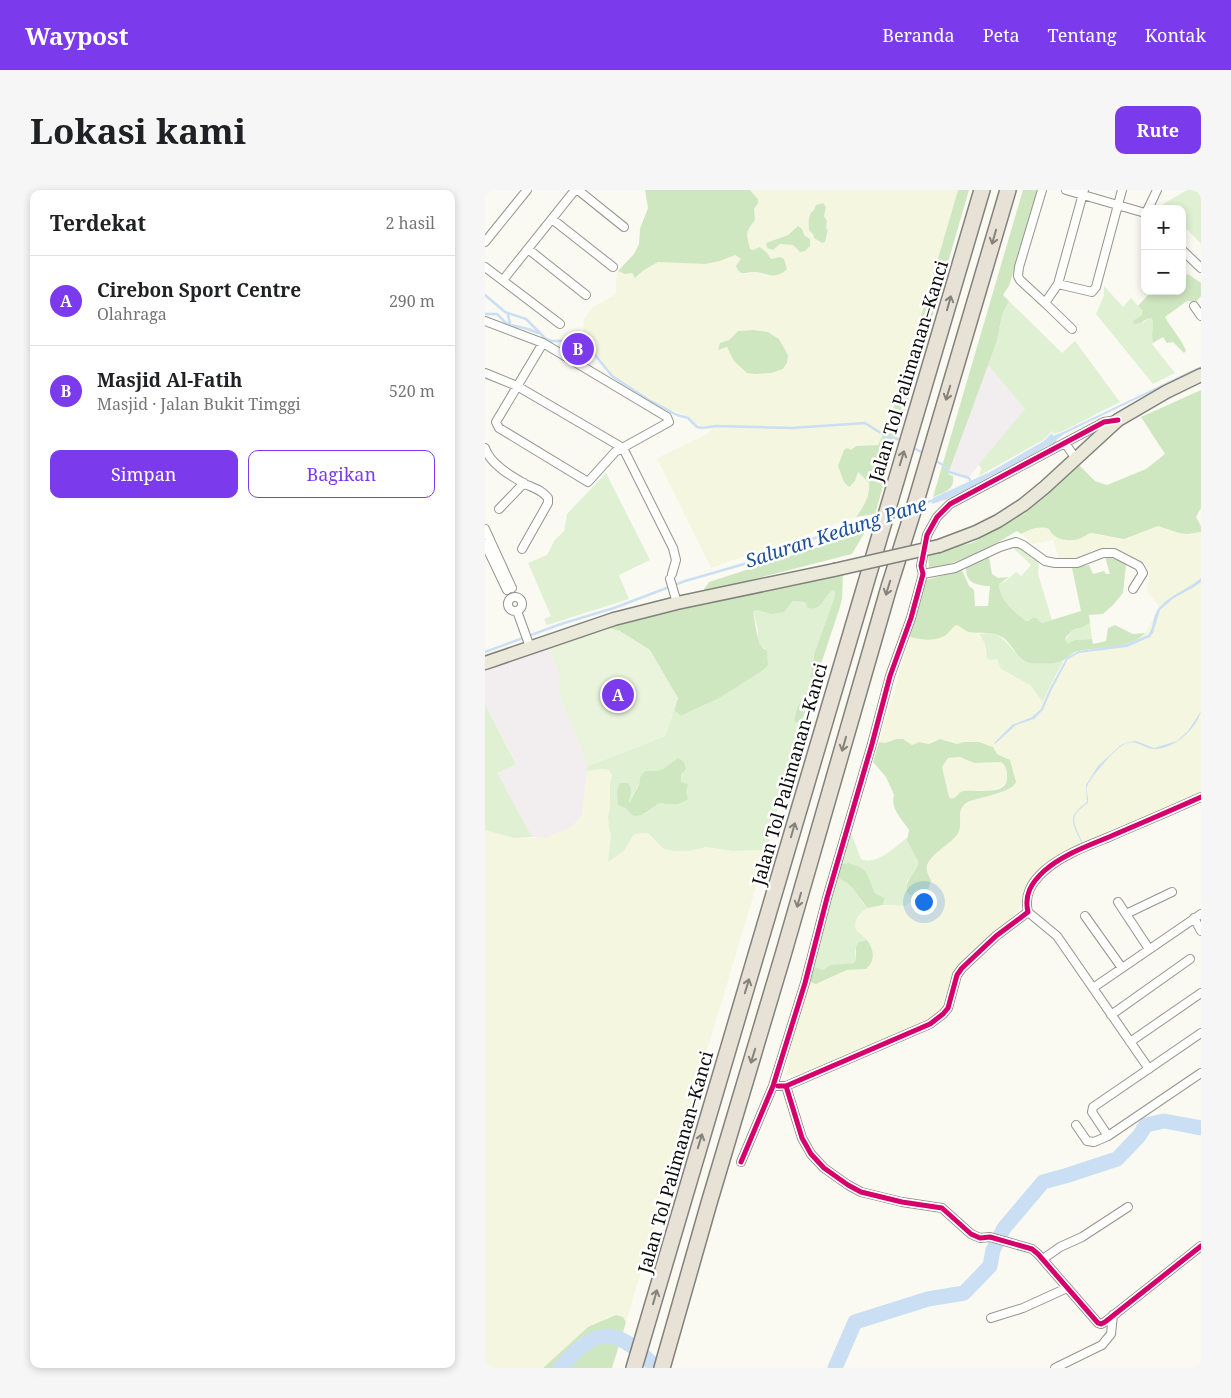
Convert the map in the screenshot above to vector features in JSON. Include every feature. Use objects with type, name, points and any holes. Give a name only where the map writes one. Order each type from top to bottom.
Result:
[{"type":"highway","name":"Jalan Tol Palimanan–Kanci","points":[[634,1368],[885,512],[982,190]]},
{"type":"highway","points":[[663,1363],[889,587],[1008,190]]},
{"type":"main road","points":[[485,663],[529,644],[614,620],[676,599],[834,570],[939,546],[976,532],[998,522],[1023,505],[1118,420],[1201,375]]},
{"type":"street","points":[[485,242],[527,190]]},
{"type":"street","points":[[1042,190],[1019,266],[1018,276],[1072,329]]},
{"type":"street","points":[[1065,190],[1083,192],[1117,207],[1141,213]]},
{"type":"street","points":[[1058,284],[1091,292],[1095,290],[1122,190]]},
{"type":"street","points":[[1150,205],[1157,190]]},
{"type":"street","points":[[503,280],[573,191],[624,227]]},
{"type":"street","points":[[1045,303],[1058,284],[1083,192]]},
{"type":"street","points":[[552,219],[613,267]]},
{"type":"street","points":[[528,249],[586,295]]},
{"type":"street","points":[[1186,254],[1201,268]]},
{"type":"street","points":[[485,267],[560,324]]},
{"type":"street","points":[[1194,306],[1201,316]]},
{"type":"street","points":[[485,321],[543,343],[667,417],[669,422],[615,452],[588,482],[499,428],[497,422],[543,343]]},
{"type":"street","points":[[485,373],[517,386],[623,448],[673,548],[676,560],[671,578],[676,599]]},
{"type":"street","points":[[741,1162],[773,1086],[805,983],[890,676],[911,618],[923,574],[921,566],[927,535],[937,517],[950,504],[1104,422],[1118,420]]},
{"type":"street","points":[[1065,444],[1076,458]]},
{"type":"street","points":[[485,448],[491,460],[524,483],[538,489],[548,498],[522,549]]},
{"type":"street","points":[[485,466],[491,460]]},
{"type":"street","points":[[499,509],[524,483]]},
{"type":"street","points":[[485,529],[510,591]]},
{"type":"street","points":[[923,574],[955,568],[1000,547],[1016,542],[1045,561],[1055,563],[1077,563],[1103,552],[1114,553],[1124,557],[1139,566],[1143,572],[1133,589]]},
{"type":"street","points":[[485,544],[510,591],[521,600],[522,605],[517,611],[529,644]]},
{"type":"street","points":[[1149,1069],[1057,936],[1028,912],[1026,902],[1028,891],[1043,872],[1077,851],[1201,797]]},
{"type":"street","points":[[1126,914],[1172,892]]},
{"type":"street","points":[[1118,902],[1149,949]]},
{"type":"street","points":[[773,1086],[786,1086],[930,1024],[948,1008],[957,975],[962,968],[996,936],[1028,912]]},
{"type":"street","points":[[1085,916],[1121,968]]},
{"type":"street","points":[[1093,988],[1197,916],[1201,931]]},
{"type":"street","points":[[1111,1015],[1190,959]]},
{"type":"street","points":[[1130,1042],[1201,993]]},
{"type":"street","points":[[1108,1136],[1093,1112],[1093,1107],[1201,1033]]},
{"type":"street","points":[[1076,1125],[1087,1141],[1094,1142],[1108,1136],[1201,1073]]},
{"type":"street","points":[[786,1086],[802,1138],[811,1154],[824,1168],[861,1192],[902,1202],[942,1208],[971,1234],[980,1238],[990,1237],[1032,1249],[1043,1259],[1097,1323],[1105,1322],[1201,1246]]},
{"type":"street","points":[[1043,1259],[1129,1207]]},
{"type":"street","points":[[991,1318],[1023,1308],[1067,1288]]},
{"type":"street","points":[[1055,1368],[1103,1345],[1111,1334],[1113,1315]]},
{"type":"shaded area","points":[[988,365],[1025,409],[969,477],[949,471]]},
{"type":"shaded area","points":[[549,648],[560,676],[558,691],[588,766],[582,815],[572,827],[546,838],[532,837],[496,772],[516,763],[485,704],[485,670]]},
{"type":"green space","points":[[645,190],[750,190],[758,199],[758,203],[754,209],[755,220],[747,234],[750,249],[753,250],[760,247],[771,259],[780,257],[784,259],[787,269],[776,275],[756,272],[742,273],[736,266],[741,259],[735,255],[705,264],[658,262],[635,278],[632,273],[625,274],[618,271],[634,254],[639,244],[640,229],[648,208]]},
{"type":"green space","points":[[750,190],[958,190],[899,392],[887,426],[878,445],[856,446],[843,476],[844,482],[851,485],[855,481],[858,472],[869,483],[870,493],[863,508],[856,517],[711,568],[657,458],[706,435],[714,426],[698,427],[689,417],[662,406],[612,375],[592,350],[589,342],[580,333],[583,330],[584,319],[593,307],[616,294],[618,271],[625,274],[632,273],[638,277],[644,270],[658,262],[705,264],[735,255],[742,259],[740,263],[745,274],[756,272],[767,276],[782,273],[786,267],[780,257],[771,259],[760,247],[752,251],[746,239],[748,229],[755,220],[756,196]],"holes":[[[816,207],[826,210],[824,216],[827,222],[827,239],[822,243],[814,238],[809,228],[809,217]],[[796,227],[802,229],[806,237],[798,251],[793,245],[780,244],[772,250],[766,243],[788,235]],[[740,331],[768,332],[779,339],[788,355],[787,365],[774,373],[747,373],[734,361],[729,349],[725,347],[720,350],[735,333]]]},
{"type":"green space","points":[[958,190],[969,190],[875,514],[856,517],[866,501],[869,493],[869,483],[858,472],[855,481],[849,487],[844,482],[838,466],[844,450],[847,448],[851,450],[856,446],[878,445],[887,426],[899,392]]},
{"type":"green space","points":[[1023,190],[1038,190],[1009,286],[1003,295],[1009,301],[1002,315],[997,341],[948,474],[953,476],[952,484],[948,490],[933,497]]},
{"type":"green space","points":[[1187,190],[1197,190],[1201,197],[1201,244],[1186,228],[1186,205],[1163,204]]},
{"type":"green space","points":[[823,203],[826,207],[824,216],[827,221],[826,228],[828,230],[825,242],[822,243],[814,238],[809,230],[809,217],[816,205]]},
{"type":"green space","points":[[798,226],[802,229],[805,236],[810,239],[810,246],[805,251],[800,252],[793,245],[780,244],[773,250],[767,248],[766,243],[788,235]]},
{"type":"green space","points":[[1188,274],[1201,283],[1201,296],[1196,302],[1187,301],[1165,317],[1185,348],[1186,351],[1184,353],[1173,342],[1167,343],[1163,337],[1153,343],[1152,318],[1137,324],[1134,324],[1133,321],[1142,315],[1143,311],[1138,306],[1148,295],[1186,295],[1186,275]]},
{"type":"green space","points":[[1104,286],[1123,307],[1131,298],[1143,311],[1143,322],[1151,317],[1153,318],[1152,344],[1175,373],[1153,384],[1096,314],[1104,295]]},
{"type":"green space","points":[[1009,301],[1062,353],[1075,341],[1120,402],[1063,431],[1054,434],[1052,431],[1043,440],[979,476],[981,469],[979,464],[1025,409],[988,365],[997,341],[1002,315]]},
{"type":"green space","points":[[738,331],[768,332],[779,339],[788,355],[787,363],[783,369],[772,373],[747,373],[734,361],[727,347],[718,350],[720,343],[729,340]]},
{"type":"green space","points":[[1201,390],[1201,508],[1196,517],[1201,526],[1201,532],[1179,533],[1158,526],[1124,539],[1091,533],[1079,539],[1070,540],[1054,536],[1049,529],[1038,528],[1021,534],[1017,531],[974,554],[929,570],[928,553],[972,543],[1024,514],[1079,465],[1095,481],[1107,485],[1146,469],[1165,454],[1141,417]]},
{"type":"green space","points":[[606,473],[650,560],[619,575],[629,599],[547,625],[544,619],[551,616],[528,563],[547,555],[554,541],[564,531],[567,514]]},
{"type":"green space","points":[[1158,526],[1194,533],[1201,532],[1201,793],[1054,860],[1034,876],[1026,883],[1017,912],[953,973],[940,1011],[921,1025],[814,1070],[786,1076],[791,1044],[808,981],[820,983],[847,970],[866,969],[873,957],[869,943],[856,930],[856,922],[861,912],[875,906],[906,906],[926,894],[931,881],[927,871],[927,863],[960,821],[959,814],[962,807],[975,799],[1004,790],[1014,771],[1007,758],[997,754],[989,745],[979,742],[957,744],[947,740],[936,740],[929,744],[923,742],[912,745],[907,741],[896,739],[885,743],[879,742],[910,637],[923,639],[945,635],[956,625],[959,625],[968,632],[976,632],[985,644],[985,651],[990,660],[997,659],[1004,671],[1030,685],[1044,702],[1049,688],[1068,655],[1143,636],[1160,608],[1147,591],[1150,570],[1145,563],[1115,551],[1077,559],[1059,559],[1053,540],[1033,544],[1021,534],[1042,527],[1048,528],[1066,539],[1081,538],[1091,533],[1113,536],[1120,539]]},
{"type":"green space","points":[[865,532],[852,554],[704,592],[709,582]]},
{"type":"green space","points":[[1011,546],[1023,549],[1039,563],[1038,574],[1052,620],[1042,623],[1039,620],[1026,621],[1008,605],[1002,595],[999,584],[1006,581],[1016,572],[1021,576],[1031,565]]},
{"type":"green space","points":[[984,557],[989,557],[992,574],[998,578],[1009,577],[999,584],[1002,595],[1008,605],[1026,621],[1036,618],[1042,623],[1081,611],[1072,568],[1089,565],[1093,574],[1104,571],[1106,574],[1110,574],[1105,557],[1117,559],[1126,565],[1123,593],[1103,614],[1089,615],[1090,623],[1081,628],[1074,629],[1065,640],[1068,643],[1074,640],[1092,639],[1093,644],[1106,641],[1108,628],[1115,625],[1133,634],[1145,633],[1132,642],[1077,652],[1062,661],[1042,664],[1025,661],[1006,640],[998,635],[969,632],[956,625],[943,637],[924,639],[910,637],[926,580],[962,570],[969,586],[974,590],[975,606],[988,606],[990,586],[972,582],[967,576],[966,571],[966,565]]},
{"type":"green space","points":[[843,574],[842,599],[839,610],[801,724],[794,721],[797,708],[809,689],[814,654],[835,596],[833,590],[817,607],[808,608],[805,602],[793,601],[784,612],[771,614],[756,610],[753,612],[757,636],[762,647],[767,651],[768,665],[762,671],[719,698],[681,716],[674,710],[678,698],[607,627],[706,601]]},
{"type":"green space","points":[[833,589],[835,592],[814,654],[809,689],[797,708],[794,721],[801,724],[793,747],[767,850],[732,851],[706,847],[689,851],[675,851],[664,849],[648,833],[634,834],[624,851],[608,862],[611,834],[608,817],[612,775],[609,770],[587,771],[588,766],[665,736],[674,710],[681,716],[705,705],[762,671],[765,648],[761,647],[758,641],[758,630],[753,612],[756,610],[767,613],[789,606],[793,601],[801,601],[807,604]],"holes":[[[672,762],[681,774],[674,805],[659,803],[647,813],[633,816],[625,808],[628,783],[628,804],[639,784],[640,777],[645,772],[663,769]]]},
{"type":"green space","points":[[1090,623],[1092,639],[1074,640],[1067,643],[1065,640],[1074,629],[1081,628]]},
{"type":"green space","points":[[607,627],[620,631],[650,650],[678,698],[665,736],[588,766],[558,691],[560,676],[549,648]]},
{"type":"green space","points":[[989,633],[1000,637],[1015,652],[1030,663],[1063,662],[1043,702],[1030,685],[1001,669],[997,659],[990,660],[987,658],[985,644],[979,634]]},
{"type":"green space","points":[[485,704],[516,764],[497,773],[532,837],[514,838],[485,830]]},
{"type":"green space","points":[[896,739],[903,739],[912,745],[919,742],[929,744],[940,739],[957,744],[979,742],[993,747],[997,754],[1010,760],[1016,782],[1008,789],[973,800],[964,805],[960,812],[960,829],[955,837],[930,860],[927,865],[927,873],[931,881],[928,891],[919,897],[910,895],[907,892],[908,882],[916,869],[918,861],[907,841],[909,830],[895,809],[894,795],[886,777],[873,762],[879,742],[885,743]],"holes":[[[960,757],[974,763],[1001,762],[1006,770],[1006,783],[1003,787],[990,791],[964,791],[952,799],[949,797],[942,767],[948,758]]]},
{"type":"green space","points":[[960,757],[974,763],[1001,762],[1006,768],[1006,783],[990,791],[968,791],[957,794],[952,799],[949,797],[942,767],[948,758]]},
{"type":"green space","points":[[678,758],[684,762],[686,769],[681,774],[681,782],[688,784],[686,792],[688,799],[674,804],[659,803],[647,812],[637,816],[633,816],[625,808],[618,805],[617,790],[620,783],[628,783],[631,789],[629,803],[639,785],[640,777],[645,771],[660,770]]},
{"type":"green space","points":[[609,770],[612,775],[608,817],[611,834],[608,862],[624,851],[634,834],[648,833],[656,841],[689,851],[706,847],[732,851],[767,850],[626,1322],[623,1317],[577,1337],[543,1368],[485,1368],[485,830],[514,838],[546,838],[572,827],[582,815],[587,771]]},
{"type":"green space","points":[[851,833],[861,859],[867,860],[873,860],[886,854],[908,837],[907,841],[918,861],[916,869],[907,881],[910,895],[919,897],[906,906],[883,905],[885,900],[882,896],[875,893],[863,872],[853,865],[841,864]]},
{"type":"green space","points":[[848,863],[860,867],[866,872],[875,893],[885,898],[883,905],[868,908],[851,886],[837,878],[841,864]]},
{"type":"green space","points":[[837,878],[850,884],[868,908],[858,917],[856,923],[856,930],[867,940],[863,941],[855,950],[856,960],[854,963],[827,967],[821,970],[812,966]]},
{"type":"green space","points":[[867,940],[871,947],[873,959],[866,969],[847,970],[816,984],[808,981],[812,966],[822,970],[831,965],[854,963],[856,960],[856,947],[859,942]]},
{"type":"green space","points":[[616,1315],[623,1317],[626,1322],[622,1336],[603,1332],[583,1341],[556,1368],[543,1368],[588,1327]]},
{"type":"green space","points":[[603,1338],[620,1342],[612,1368],[565,1368],[587,1346]]},
{"type":"water","points":[[1201,366],[1201,368],[1064,434],[1056,440],[1057,442],[993,478],[932,504],[933,498],[990,472],[1044,441],[1052,433],[1053,436],[1063,432]]},
{"type":"water","points":[[1201,578],[1201,582],[1174,598],[1160,610],[1150,637],[1127,647],[1079,653],[1068,659],[1043,710],[1034,719],[1016,725],[994,743],[1012,725],[1032,717],[1041,709],[1067,657],[1079,651],[1126,644],[1148,635],[1156,612],[1162,604]]},
{"type":"water","points":[[1201,711],[1189,732],[1176,742],[1153,749],[1137,743],[1127,743],[1117,749],[1106,761],[1088,784],[1088,803],[1081,808],[1075,817],[1075,826],[1082,844],[1074,826],[1073,817],[1076,812],[1087,802],[1086,785],[1098,766],[1121,745],[1128,742],[1136,741],[1154,748],[1177,741],[1188,731]]},
{"type":"waterway","points":[[485,295],[505,312],[526,319],[545,338],[551,341],[567,341],[577,335],[583,337],[612,376],[649,400],[677,415],[688,418],[697,427],[792,428],[865,423],[887,437],[898,439]]},
{"type":"waterway","points":[[485,314],[497,314],[507,324],[538,333]]},
{"type":"waterway","points":[[508,314],[510,325]]},
{"type":"waterway","points":[[914,448],[921,452]]},
{"type":"waterway","points":[[936,461],[949,472],[969,478],[971,483]]},
{"type":"waterway","name":"Saluran Kedung Pane","points":[[922,504],[934,500]]},
{"type":"waterway","name":"Saluran Kedung Pane","points":[[893,512],[907,508]]},
{"type":"waterway","name":"Saluran Kedung Pane","points":[[485,652],[561,624],[614,608],[685,581],[751,562],[785,548],[881,516]]},
{"type":"waterway","points":[[835,1368],[855,1322],[928,1299],[964,1293],[990,1266],[993,1250],[1004,1228],[1043,1182],[1117,1159],[1139,1136],[1146,1125],[1164,1121],[1201,1128]]},
{"type":"waterway","points":[[560,1368],[585,1344],[596,1338],[606,1336],[624,1341],[657,1368]]},
{"type":"cycle path","points":[[741,1162],[773,1086],[805,983],[890,676],[911,618],[923,574],[921,566],[927,535],[937,517],[950,504],[1104,422],[1118,420]]},
{"type":"cycle path","points":[[778,1086],[786,1086],[930,1024],[948,1008],[957,975],[962,968],[996,936],[1028,912],[1027,900],[1030,890],[1035,880],[1051,865],[1075,851],[1201,797]]},
{"type":"cycle path","points":[[786,1086],[802,1138],[811,1154],[824,1168],[861,1192],[902,1202],[942,1208],[971,1234],[980,1238],[990,1237],[1032,1249],[1098,1323],[1105,1322],[1201,1246]]},
{"type":"place","name":"Masjid Al-Fatih","points":[[578,349]]},
{"type":"place","name":"Cirebon Sport Centre","points":[[618,695]]}]
